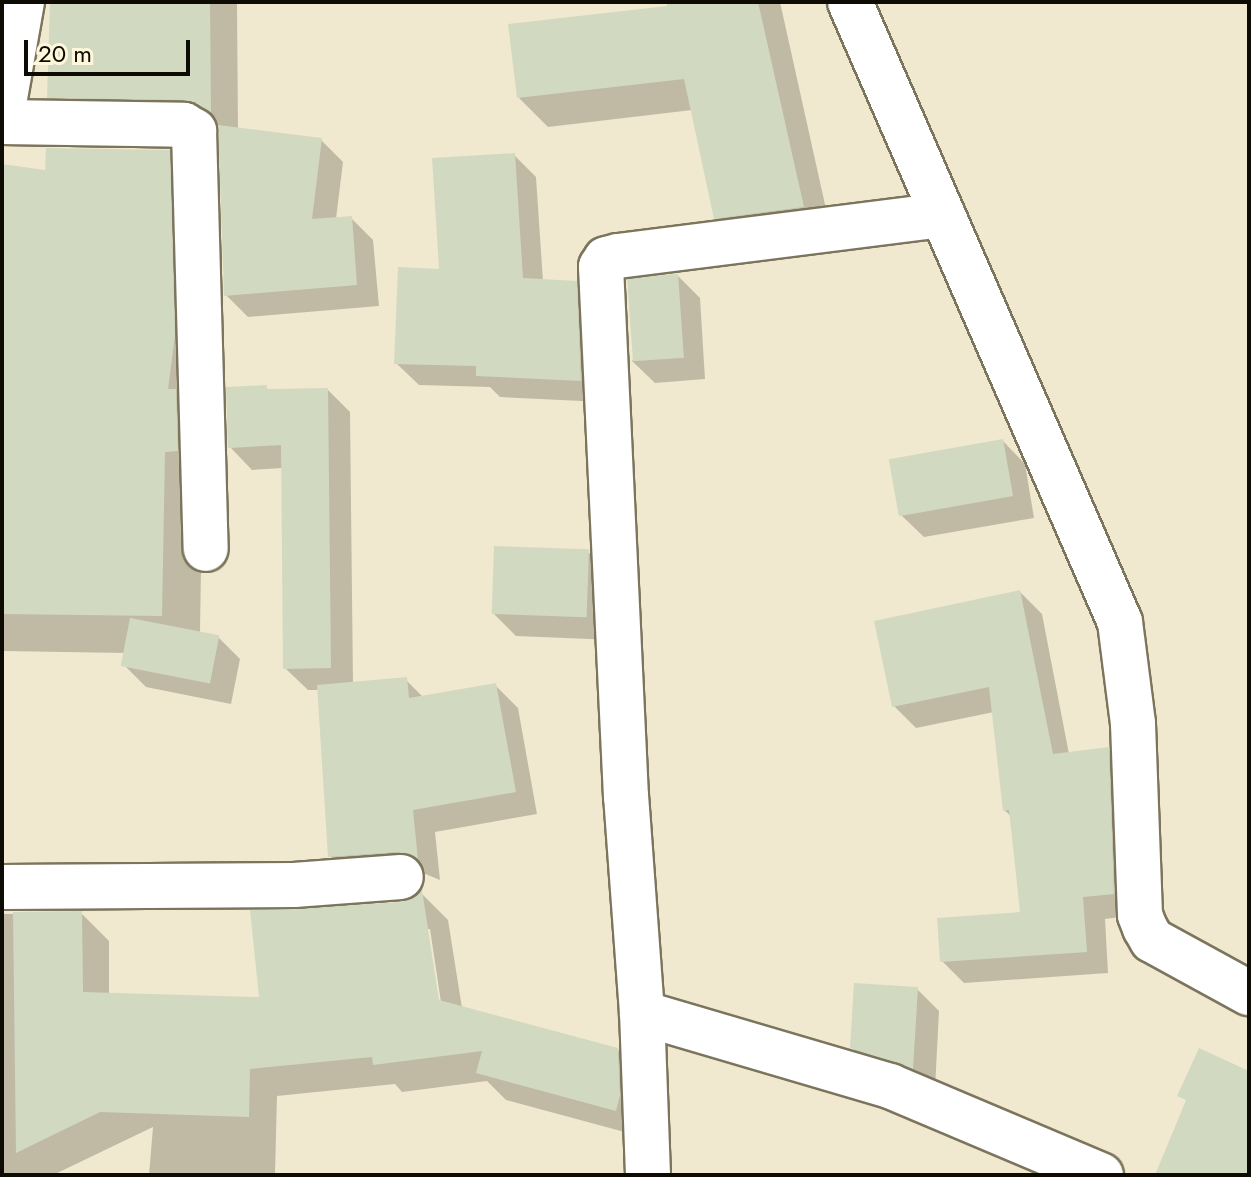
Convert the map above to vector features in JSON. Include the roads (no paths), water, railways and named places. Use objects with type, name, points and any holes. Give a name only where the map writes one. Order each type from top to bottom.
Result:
[{"type":"street","points":[[2,115],[22,2]]},
{"type":"street","points":[[850,2],[1120,622],[1131,699],[1140,915],[1145,928],[1152,940],[1249,993]]},
{"type":"street","points":[[2,122],[184,125],[194,131],[206,549]]},
{"type":"street","points":[[648,1175],[642,1013],[626,797],[603,262],[618,256],[942,215]]},
{"type":"street","points":[[2,887],[217,887],[401,877]]},
{"type":"street","points":[[642,1013],[771,1048],[890,1086],[1101,1175]]}]
